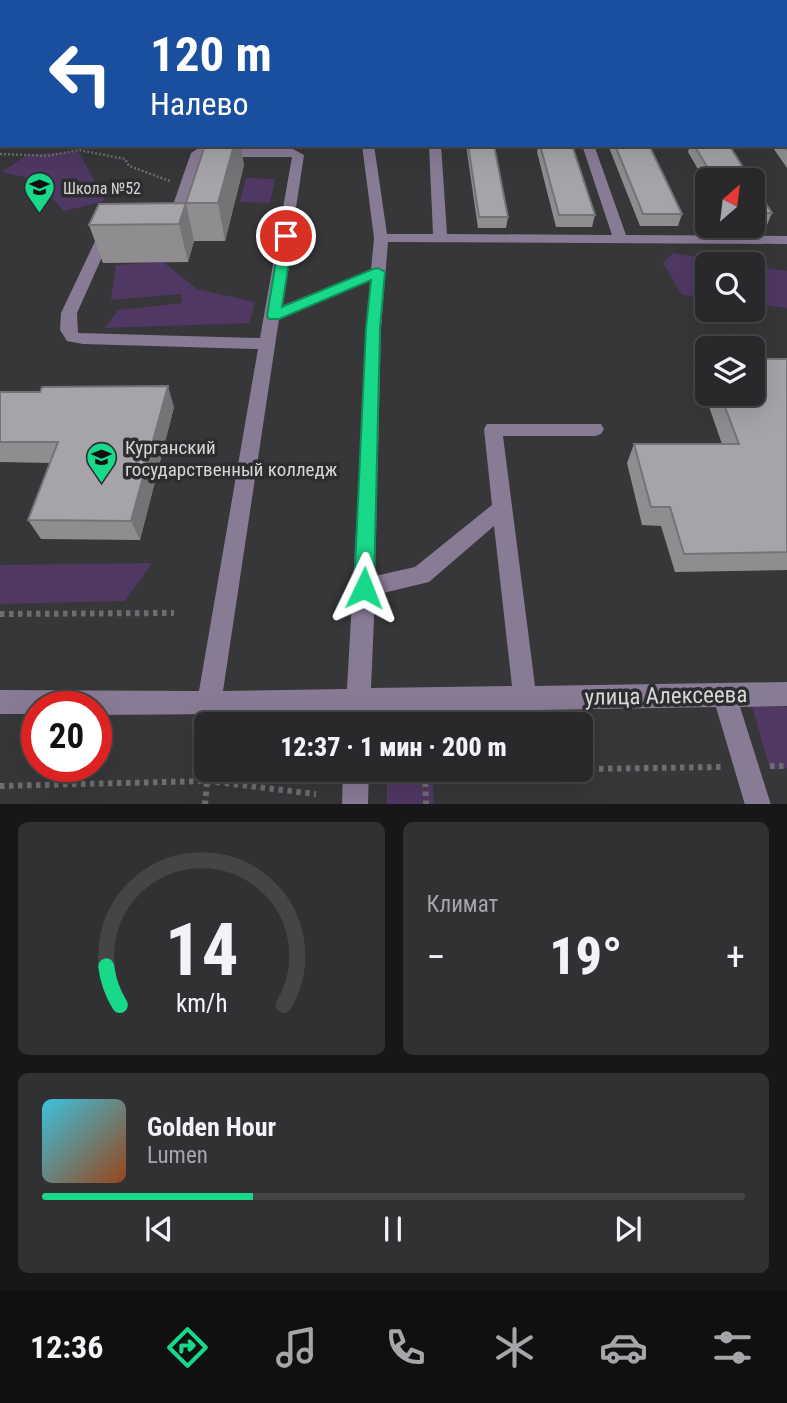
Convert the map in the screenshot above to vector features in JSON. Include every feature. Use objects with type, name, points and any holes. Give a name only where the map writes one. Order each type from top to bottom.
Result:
[{"type":"street","points":[[357,712],[373,328],[381,238],[368,147]]},
{"type":"street","points":[[436,147],[440,238]]},
{"type":"street","points":[[590,147],[621,240]]},
{"type":"street","points":[[158,232],[171,231],[198,149],[291,152],[298,155],[274,316],[209,703]]},
{"type":"street","points":[[132,232],[106,233],[69,313],[68,330],[73,337],[269,344]]},
{"type":"street","points":[[381,238],[787,240]]},
{"type":"street","points":[[274,316],[378,272]]},
{"type":"street","points":[[524,699],[492,429],[595,429]]},
{"type":"street","points":[[364,588],[421,575],[502,508]]},
{"type":"street","name":"улица Алексеева","points":[[369,712],[524,699],[787,694]]},
{"type":"street","points":[[725,696],[758,804]]},
{"type":"street","name":"улица Алексеева","points":[[0,702],[209,703],[342,712]]},
{"type":"street","points":[[355,804],[356,782]]},
{"type":"path","points":[[0,155],[47,156],[79,150],[91,151],[125,159],[129,166],[181,185]]},
{"type":"path","points":[[0,614],[174,613]]},
{"type":"path","points":[[593,769],[787,766]]},
{"type":"path","points":[[0,786],[194,781]]},
{"type":"path","points":[[205,804],[207,782]]},
{"type":"path","points":[[215,782],[316,794]]},
{"type":"path","points":[[425,782],[426,804]]},
{"type":"shaded area","points":[[79,152],[105,201],[64,211],[36,180],[2,172],[28,154]]},
{"type":"shaded area","points":[[246,178],[275,179],[270,203],[240,202]]},
{"type":"shaded area","points":[[673,253],[695,256],[695,297],[682,295],[663,263]]},
{"type":"shaded area","points":[[163,262],[197,289],[255,302],[249,323],[105,328],[118,310],[182,303],[181,294],[111,300],[116,265]]},
{"type":"shaded area","points":[[765,268],[787,271],[787,308],[765,305]]},
{"type":"shaded area","points":[[152,563],[125,601],[0,604],[0,565]]},
{"type":"shaded area","points":[[447,706],[544,712],[448,712]]},
{"type":"shaded area","points":[[752,706],[787,707],[787,768],[770,770]]},
{"type":"shaded area","points":[[387,782],[433,782],[434,804],[387,804]]},
{"type":"building","points":[[204,147],[233,147],[218,203],[186,203]]},
{"type":"building","points":[[468,147],[494,147],[508,217],[479,217]]},
{"type":"building","points":[[541,147],[573,147],[595,215],[559,215]]},
{"type":"building","points":[[616,147],[650,147],[682,214],[643,214]]},
{"type":"building","points":[[695,147],[730,147],[743,168],[708,168]]},
{"type":"building","points":[[765,202],[772,213],[765,213]]},
{"type":"building","points":[[186,203],[179,224],[89,225],[99,204]]},
{"type":"building","points":[[765,359],[787,359],[787,552],[684,554],[670,507],[651,507],[634,444],[739,444],[725,406],[765,406]]},
{"type":"building","points":[[168,386],[131,521],[28,520],[58,442],[0,442],[0,392],[40,392],[42,387]]},
{"type":"place","name":"Школа №52","points":[[40,215]]},
{"type":"place","name":"Курганский государственный колледж","points":[[102,485]]},
{"type":"route","points":[[286,236],[274,316],[378,272],[373,328],[364,588]]}]
